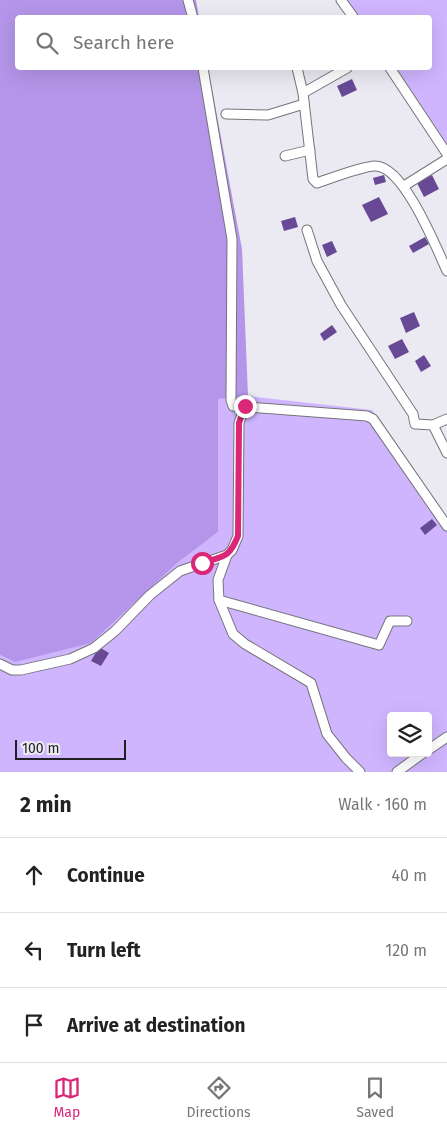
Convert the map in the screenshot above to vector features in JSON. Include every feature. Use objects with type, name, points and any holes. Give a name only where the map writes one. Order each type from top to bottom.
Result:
[{"type":"street","points":[[188,0],[192,15]]},
{"type":"street","points":[[341,0],[352,15]]},
{"type":"street","points":[[203,70],[232,240],[231,400],[233,406],[368,416],[373,419],[447,526]]},
{"type":"street","points":[[297,70],[303,93],[313,179],[317,183],[373,166],[386,169],[404,186],[427,228],[447,271]]},
{"type":"street","points":[[303,93],[343,70]]},
{"type":"street","points":[[391,70],[447,154]]},
{"type":"street","points":[[226,114],[268,115],[304,104]]},
{"type":"street","points":[[285,156],[310,150]]},
{"type":"street","points":[[404,186],[447,159]]},
{"type":"street","points":[[307,230],[316,261],[341,305],[413,414],[415,424],[433,425],[447,419]]},
{"type":"street","points":[[0,664],[12,670],[21,670],[70,659],[94,648],[150,595],[180,571],[226,555],[232,550],[238,536],[239,423],[245,406]]},
{"type":"street","points":[[433,425],[447,453]]},
{"type":"street","points":[[226,555],[218,580],[220,600],[233,634],[245,644],[311,683],[327,734],[360,772]]},
{"type":"street","points":[[220,600],[379,645],[390,621],[407,621]]},
{"type":"street","points":[[432,747],[447,737]]},
{"type":"street","points":[[397,772],[418,757]]},
{"type":"shaded area","points":[[0,0],[196,0],[199,15],[15,15],[15,70],[208,70],[242,249],[248,396],[218,399],[218,532],[176,564],[91,643],[15,662],[0,655]]},
{"type":"shaded area","points":[[347,0],[447,0],[447,145],[396,70],[432,70],[432,15],[358,15]]},
{"type":"shaded area","points":[[248,396],[372,410],[447,518],[447,772],[0,772],[0,655],[15,662],[176,564],[218,532],[218,399]]},
{"type":"building","points":[[352,79],[357,90],[342,97],[337,86]]},
{"type":"building","points":[[384,175],[386,182],[375,185],[373,178]]},
{"type":"building","points":[[432,175],[439,189],[424,197],[417,183]]},
{"type":"building","points":[[379,197],[388,214],[371,222],[362,205]]},
{"type":"building","points":[[295,217],[298,227],[284,231],[281,221]]},
{"type":"building","points":[[425,237],[429,244],[413,253],[409,246]]},
{"type":"building","points":[[332,241],[337,252],[327,257],[322,245]]},
{"type":"building","points":[[414,312],[420,326],[406,333],[400,318]]},
{"type":"building","points":[[332,325],[337,332],[324,341],[320,334]]},
{"type":"building","points":[[402,339],[409,352],[395,359],[388,346]]},
{"type":"building","points":[[424,355],[431,366],[421,372],[415,361]]},
{"type":"building","points":[[432,519],[437,525],[425,535],[420,528]]},
{"type":"building","points":[[99,647],[109,653],[101,666],[91,661]]},
{"type":"route","points":[[202,563],[226,555],[232,550],[238,536],[239,423],[245,406]]}]
